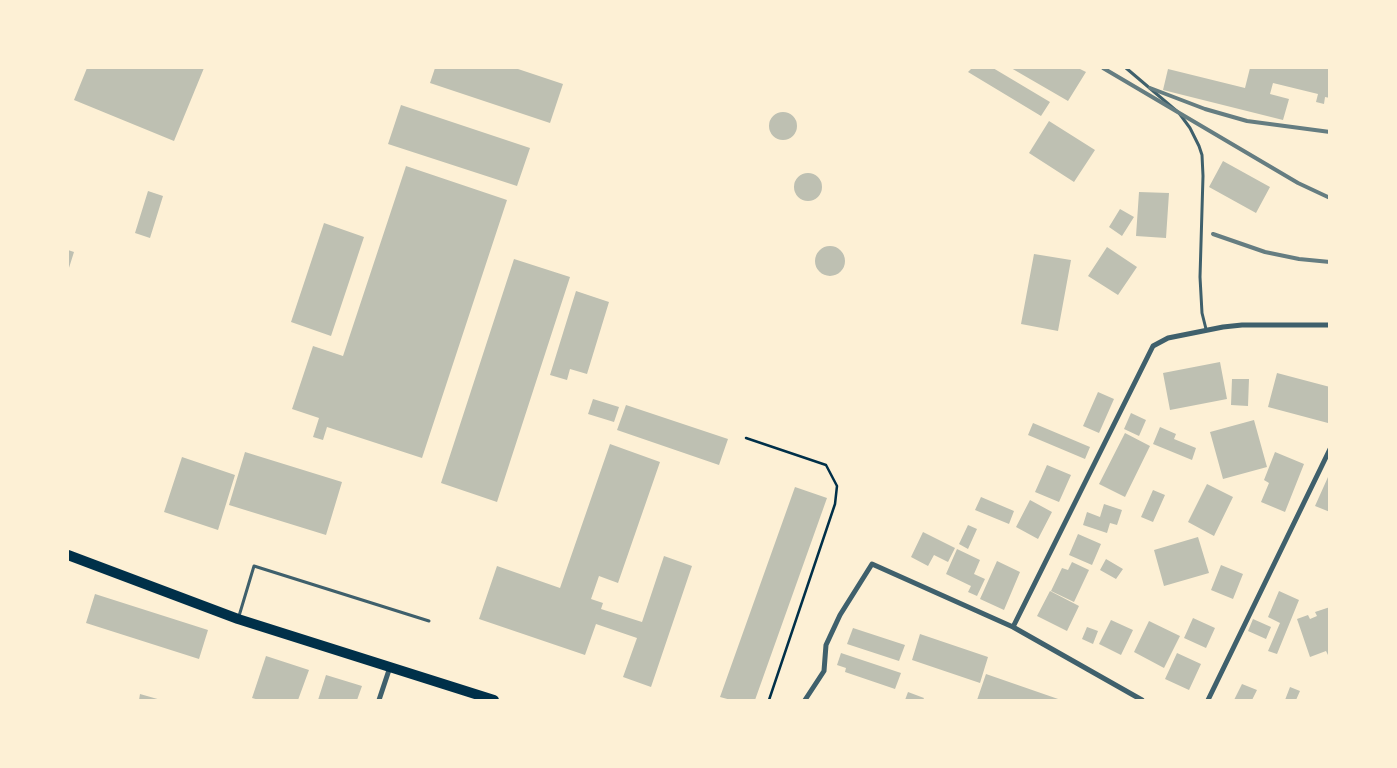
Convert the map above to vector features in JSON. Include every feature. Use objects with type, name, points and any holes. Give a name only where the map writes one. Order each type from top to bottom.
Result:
[{"type":"main road","points":[[68,559],[238,619],[494,700]]},
{"type":"street","points":[[1013,627],[1153,346],[1168,338],[1242,324],[1330,325]]},
{"type":"street","points":[[1208,700],[1330,449]]},
{"type":"street","points":[[805,700],[824,670],[826,644],[840,615],[872,564],[1013,627],[1142,700]]},
{"type":"street","points":[[379,700],[390,667]]},
{"type":"lane","points":[[1126,68],[1179,113],[1190,128],[1199,146],[1202,156],[1203,176],[1200,277],[1202,313],[1206,330]]},
{"type":"lane","points":[[238,619],[254,566],[429,621]]},
{"type":"path","points":[[746,438],[826,465],[837,486],[835,504],[769,700]]},
{"type":"building","points":[[87,68],[204,68],[174,141],[74,100]]},
{"type":"building","points":[[435,68],[515,68],[563,84],[550,123],[430,83]]},
{"type":"building","points":[[972,68],[993,68],[1050,102],[1041,116],[968,72]]},
{"type":"building","points":[[1011,68],[1078,68],[1086,72],[1068,101]]},
{"type":"building","points":[[1250,68],[1330,68],[1330,98],[1325,97],[1324,104],[1316,102],[1318,94],[1273,83],[1270,94],[1289,99],[1283,120],[1163,90],[1168,69],[1245,88]]},
{"type":"building","points":[[401,105],[530,148],[517,186],[388,144]]},
{"type":"building","points":[[783,112],[793,116],[797,126],[793,136],[783,140],[773,136],[769,126],[773,116]]},
{"type":"building","points":[[1049,121],[1095,150],[1074,182],[1029,153]]},
{"type":"building","points":[[1223,161],[1270,187],[1256,213],[1209,187]]},
{"type":"building","points":[[406,166],[507,200],[422,458],[327,427],[323,440],[313,437],[319,418],[292,409],[313,346],[343,356]]},
{"type":"building","points":[[808,173],[818,177],[822,187],[818,197],[808,201],[798,197],[794,187],[798,177]]},
{"type":"building","points":[[148,191],[163,196],[150,238],[135,233]]},
{"type":"building","points":[[1139,192],[1169,193],[1166,238],[1136,236]]},
{"type":"building","points":[[1120,209],[1134,217],[1122,236],[1109,227]]},
{"type":"building","points":[[324,223],[364,237],[331,336],[291,322]]},
{"type":"building","points":[[830,246],[841,250],[845,261],[841,272],[830,276],[819,272],[815,261],[819,250]]},
{"type":"building","points":[[1107,247],[1137,267],[1118,295],[1088,276]]},
{"type":"building","points":[[68,250],[74,252],[68,271]]},
{"type":"building","points":[[1034,254],[1071,260],[1058,331],[1021,324]]},
{"type":"building","points":[[514,259],[570,277],[497,502],[441,483]]},
{"type":"building","points":[[576,291],[609,302],[587,374],[570,369],[567,380],[550,375]]},
{"type":"building","points":[[1220,362],[1227,399],[1170,410],[1163,373]]},
{"type":"building","points":[[1277,373],[1330,387],[1330,417],[1328,423],[1268,407]]},
{"type":"building","points":[[1232,379],[1249,379],[1248,406],[1231,405]]},
{"type":"building","points":[[1098,392],[1114,399],[1099,433],[1083,426]]},
{"type":"building","points":[[593,399],[619,407],[614,422],[588,414]]},
{"type":"building","points":[[626,405],[728,439],[719,465],[617,430]]},
{"type":"building","points":[[1131,413],[1146,420],[1139,436],[1124,429]]},
{"type":"building","points":[[1254,420],[1267,467],[1223,479],[1210,432]]},
{"type":"building","points":[[1033,423],[1090,447],[1085,459],[1028,435]]},
{"type":"building","points":[[1160,427],[1176,434],[1174,439],[1196,448],[1192,460],[1153,444]]},
{"type":"building","points":[[1125,433],[1150,446],[1125,497],[1099,484]]},
{"type":"building","points":[[610,444],[660,462],[618,583],[599,576],[591,599],[603,603],[601,609],[642,622],[664,556],[692,566],[651,687],[623,677],[637,638],[596,624],[585,655],[479,619],[497,566],[560,588]]},
{"type":"building","points":[[245,452],[342,482],[326,535],[229,505]]},
{"type":"building","points":[[1275,452],[1304,464],[1285,512],[1261,502],[1269,483],[1264,480]]},
{"type":"building","points":[[182,457],[235,475],[218,530],[164,512]]},
{"type":"building","points":[[1047,465],[1071,475],[1059,502],[1035,492]]},
{"type":"building","points":[[1328,477],[1330,477],[1330,512],[1315,506]]},
{"type":"building","points":[[1207,484],[1233,497],[1214,536],[1188,522]]},
{"type":"building","points":[[795,487],[827,498],[755,700],[731,700],[720,697]]},
{"type":"building","points":[[1153,490],[1165,495],[1153,522],[1141,517]]},
{"type":"building","points":[[981,497],[1014,511],[1009,524],[975,510]]},
{"type":"building","points":[[1030,500],[1052,512],[1038,539],[1016,527]]},
{"type":"building","points":[[1104,504],[1122,510],[1117,525],[1110,523],[1107,533],[1083,525],[1087,512],[1100,517]]},
{"type":"building","points":[[968,525],[977,529],[968,549],[959,544]]},
{"type":"building","points":[[923,532],[955,548],[948,562],[934,555],[928,566],[911,557]]},
{"type":"building","points":[[1078,534],[1101,544],[1092,565],[1069,555]]},
{"type":"building","points":[[1198,537],[1209,573],[1164,586],[1154,550]]},
{"type":"building","points":[[957,549],[980,560],[974,574],[985,579],[977,596],[968,592],[971,586],[946,574]]},
{"type":"building","points":[[1106,559],[1123,569],[1116,579],[1100,570]]},
{"type":"building","points":[[997,561],[1020,572],[1004,610],[980,599]]},
{"type":"building","points":[[1072,562],[1089,570],[1074,602],[1051,591],[1062,568],[1068,570]]},
{"type":"building","points":[[1221,565],[1243,574],[1233,599],[1211,590]]},
{"type":"building","points":[[1050,591],[1079,606],[1067,631],[1037,616]]},
{"type":"building","points":[[1279,591],[1299,600],[1277,654],[1268,651],[1280,623],[1268,617]]},
{"type":"building","points":[[95,594],[208,630],[199,659],[86,623]]},
{"type":"building","points":[[1330,607],[1330,654],[1328,655],[1326,651],[1310,657],[1297,619],[1308,615],[1310,619],[1317,616],[1315,612]]},
{"type":"building","points":[[1193,618],[1215,628],[1206,648],[1184,638]]},
{"type":"building","points":[[1253,619],[1271,627],[1266,639],[1248,631]]},
{"type":"building","points":[[1111,620],[1133,630],[1121,655],[1099,644]]},
{"type":"building","points":[[1149,621],[1180,636],[1164,668],[1134,652]]},
{"type":"building","points":[[1087,627],[1098,631],[1093,644],[1082,639]]},
{"type":"building","points":[[853,628],[905,645],[899,661],[847,644]]},
{"type":"building","points":[[920,634],[988,657],[980,683],[912,660]]},
{"type":"building","points":[[841,653],[901,673],[895,689],[845,672],[846,668],[837,665]]},
{"type":"building","points":[[1177,653],[1201,664],[1189,690],[1165,679]]},
{"type":"building","points":[[266,656],[309,670],[298,700],[259,700],[252,698]]},
{"type":"building","points":[[986,674],[1061,700],[977,700]]},
{"type":"building","points":[[326,675],[362,686],[357,700],[318,700]]},
{"type":"building","points":[[1242,684],[1257,690],[1252,700],[1234,700]]},
{"type":"building","points":[[1290,687],[1300,691],[1296,700],[1285,700]]},
{"type":"building","points":[[908,692],[924,698],[923,700],[905,700]]},
{"type":"building","points":[[140,694],[161,700],[139,700]]},
{"type":"railway","points":[[1103,68],[1298,183],[1330,198]]},
{"type":"railway","points":[[1150,88],[1205,109],[1247,121],[1330,132]]},
{"type":"railway","points":[[1213,234],[1265,252],[1299,259],[1330,262]]}]
